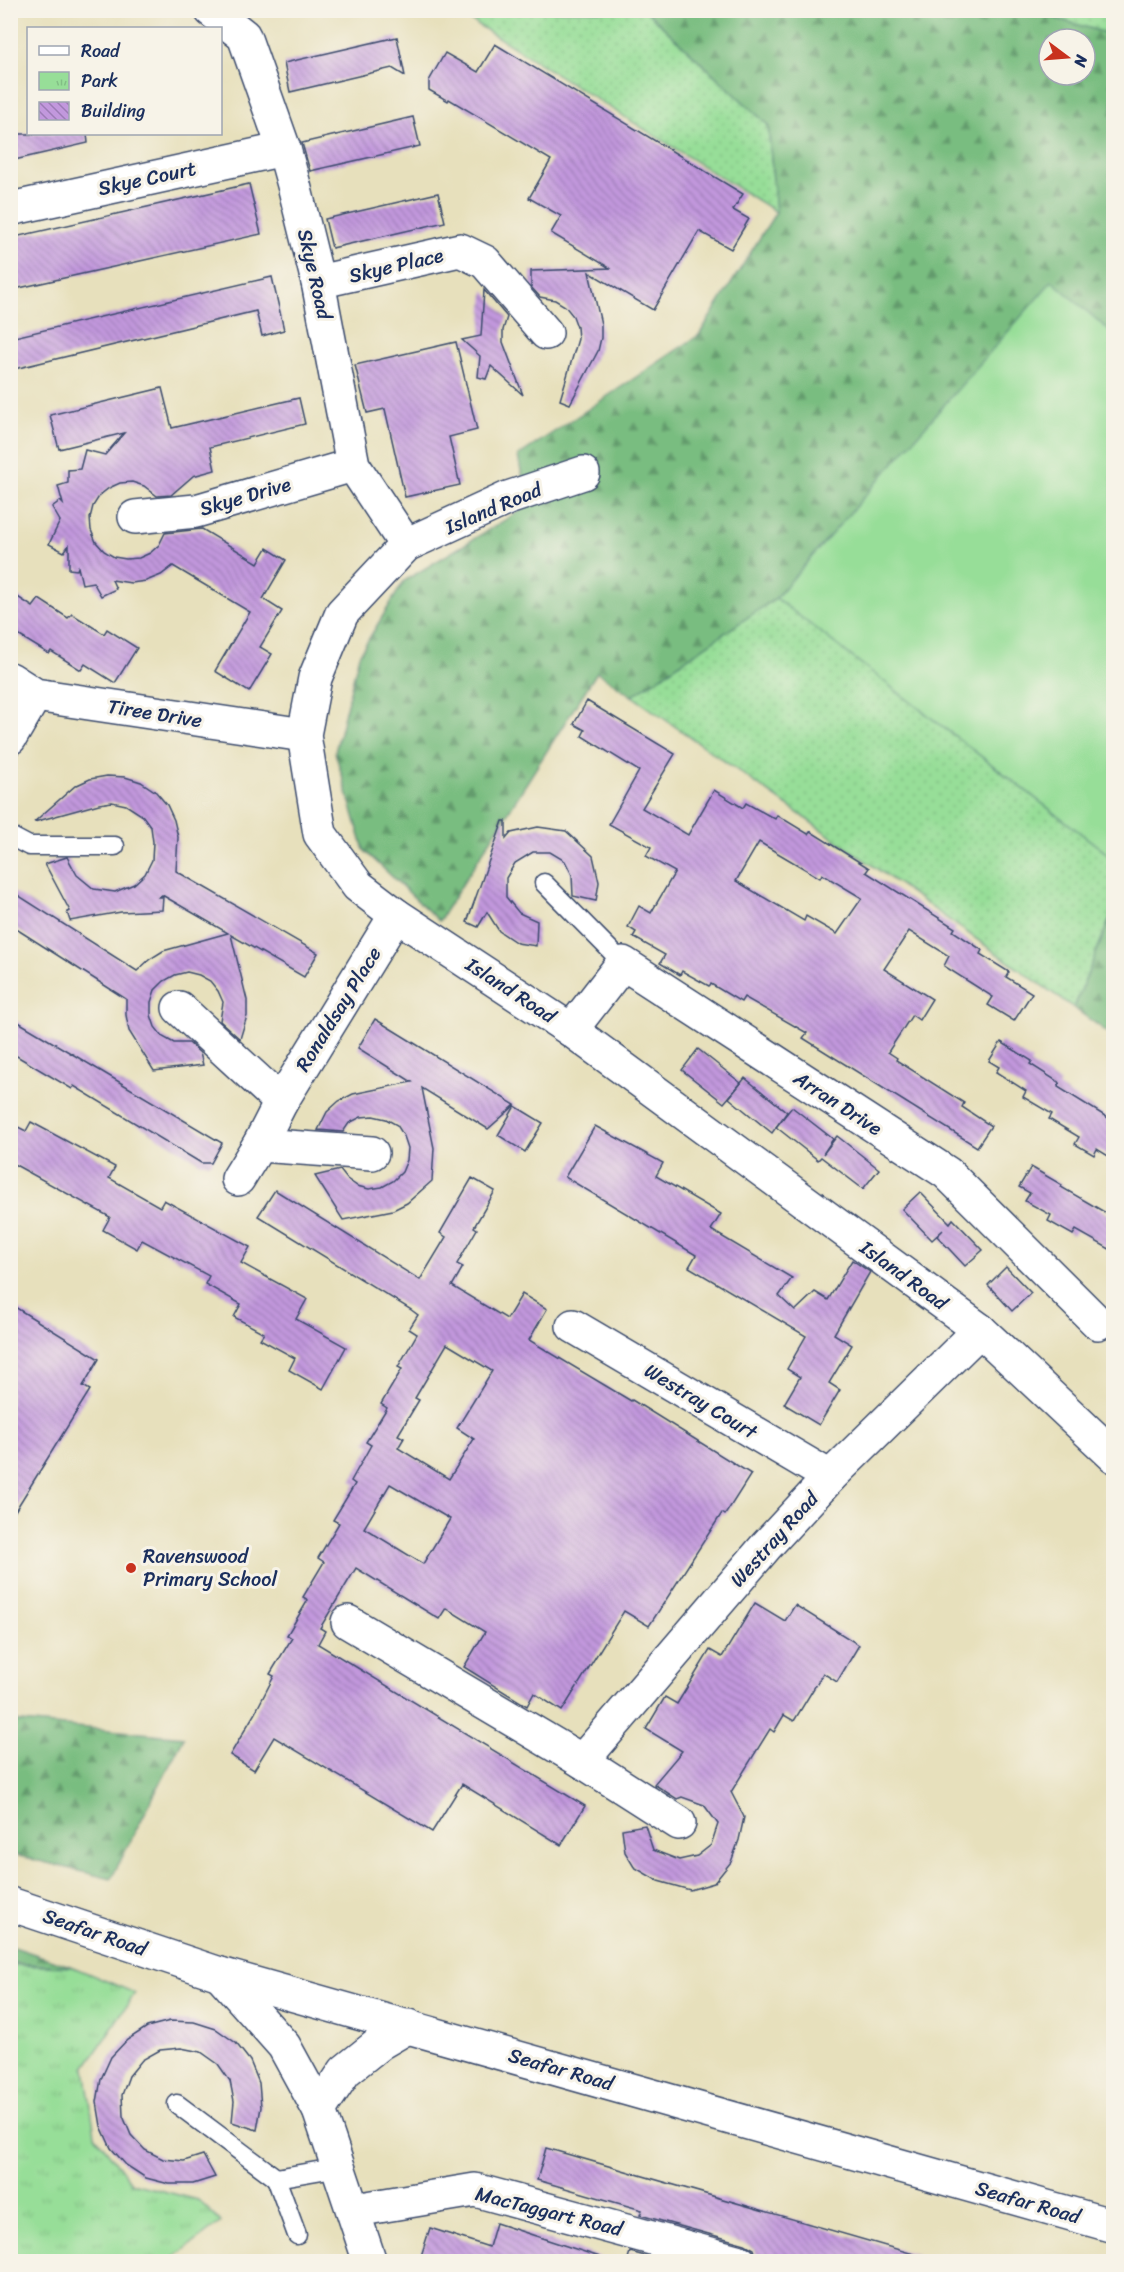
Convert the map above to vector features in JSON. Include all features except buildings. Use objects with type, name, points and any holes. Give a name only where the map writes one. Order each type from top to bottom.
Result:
[{"type":"street","name":"Skye Road","points":[[211,10],[244,36],[284,149],[318,282],[353,465],[406,545]]},
{"type":"street","name":"Skye Court","points":[[10,209],[284,149]]},
{"type":"street","name":"Skye Place","points":[[318,282],[460,250],[485,262],[546,333]]},
{"type":"street","name":"Skye Drive","points":[[135,517],[196,511],[353,465]]},
{"type":"street","name":"Island Road","points":[[583,473],[508,498],[406,545],[342,613],[315,678],[304,735],[320,834],[358,886],[396,915],[571,1030],[980,1330],[1113,1456]]},
{"type":"street","name":"Tiree Drive","points":[[23,687],[304,735]]},
{"type":"street","points":[[10,738],[23,687]]},
{"type":"street","name":"Ronaldsay Place","points":[[238,1179],[259,1145],[280,1102],[396,915]]},
{"type":"street","points":[[571,1030],[622,963]]},
{"type":"street","name":"Arran Drive","points":[[622,963],[947,1173],[1098,1323]]},
{"type":"street","points":[[179,1008],[280,1102]]},
{"type":"street","points":[[259,1145],[372,1153]]},
{"type":"street","name":"Westray Court","points":[[573,1326],[830,1477]]},
{"type":"street","name":"Westray Road","points":[[582,1761],[767,1545],[830,1477],[980,1330]]},
{"type":"street","points":[[348,1622],[582,1761],[679,1823]]},
{"type":"street","name":"Seafar Road","points":[[10,1904],[220,1974],[1113,2226]]},
{"type":"street","points":[[220,1974],[284,2046],[320,2110],[355,2210],[370,2262]]},
{"type":"street","points":[[320,2110],[345,2071],[380,2043],[409,2026]]},
{"type":"street","name":"MacTaggart Road","points":[[355,2210],[475,2190],[740,2262]]},
{"type":"lane","points":[[10,836],[29,846],[115,846]]},
{"type":"lane","points":[[544,883],[622,963]]},
{"type":"lane","points":[[177,2104],[276,2178],[297,2235]]},
{"type":"lane","points":[[276,2178],[340,2167]]},
{"type":"green space","points":[[456,11],[646,11],[768,125],[776,212]]},
{"type":"green space","points":[[646,11],[1030,11],[1085,27],[1037,27],[1037,87],[1097,87],[1097,30],[1113,35],[1113,334],[1052,282],[776,598],[632,696],[597,672],[439,921],[364,850],[335,752],[359,655],[404,581],[528,506],[518,456],[699,335],[776,212],[768,125]]},
{"type":"green space","points":[[1030,11],[1113,11],[1113,35],[1097,30],[1097,27],[1085,27]]},
{"type":"green space","points":[[1052,281],[1113,334],[1113,858],[776,598]]},
{"type":"green space","points":[[776,598],[1113,858],[1113,911],[1074,1008],[632,696]]},
{"type":"green space","points":[[1113,911],[1113,1036],[1074,1008]]},
{"type":"green space","points":[[10,1721],[184,1737],[111,1879],[11,1854]]},
{"type":"green space","points":[[11,1946],[73,1967],[11,1963]]},
{"type":"green space","points":[[11,1965],[73,1967],[135,1993],[85,2068],[95,2135],[132,2183],[198,2200],[221,2222],[169,2261],[11,2261]]},
{"type":"place","name":"Ravenswood Primary School","points":[[131,1568]]}]
